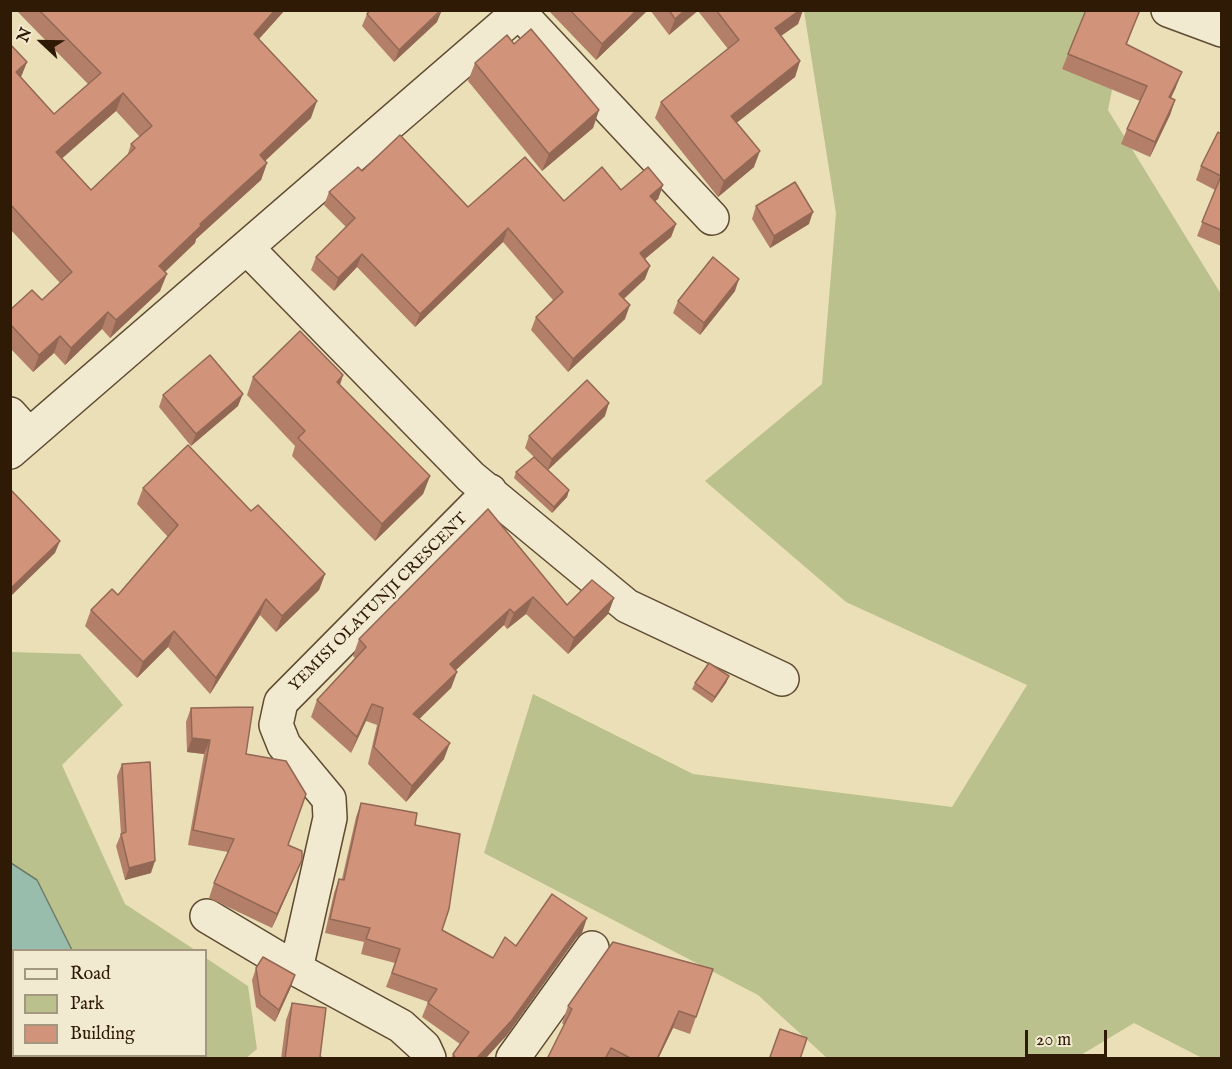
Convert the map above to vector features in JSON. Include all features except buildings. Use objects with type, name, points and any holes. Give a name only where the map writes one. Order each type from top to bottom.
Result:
[{"type":"street","points":[[1168,10],[1221,30]]},
{"type":"street","points":[[17,434],[247,248],[520,11],[712,219]]},
{"type":"street","points":[[247,248],[463,469],[627,606],[782,679]]},
{"type":"street","name":"YEMISI OLATUNJI CRESCENT","points":[[296,969],[330,818],[329,799],[284,745],[276,725],[281,702],[490,491]]},
{"type":"street","points":[[207,916],[296,969],[401,1026],[424,1047],[429,1059]]},
{"type":"street","points":[[513,1059],[592,948]]},
{"type":"green space","points":[[804,11],[1128,11],[1108,110],[1221,294],[1221,1058],[1202,1058],[1134,1023],[1076,1058],[827,1058],[758,995],[484,853],[533,694],[693,774],[952,807],[1027,685],[846,602],[705,481],[822,384],[836,213]]},
{"type":"green space","points":[[10,652],[80,654],[123,705],[62,765],[125,904],[193,949],[72,949],[37,880],[11,863]]},
{"type":"green space","points":[[207,959],[248,986],[257,1049],[246,1058],[91,1058],[207,1057]]},
{"type":"shaded area","points":[[11,863],[37,880],[72,949],[12,949],[12,1057],[92,1057],[11,1058]]}]
